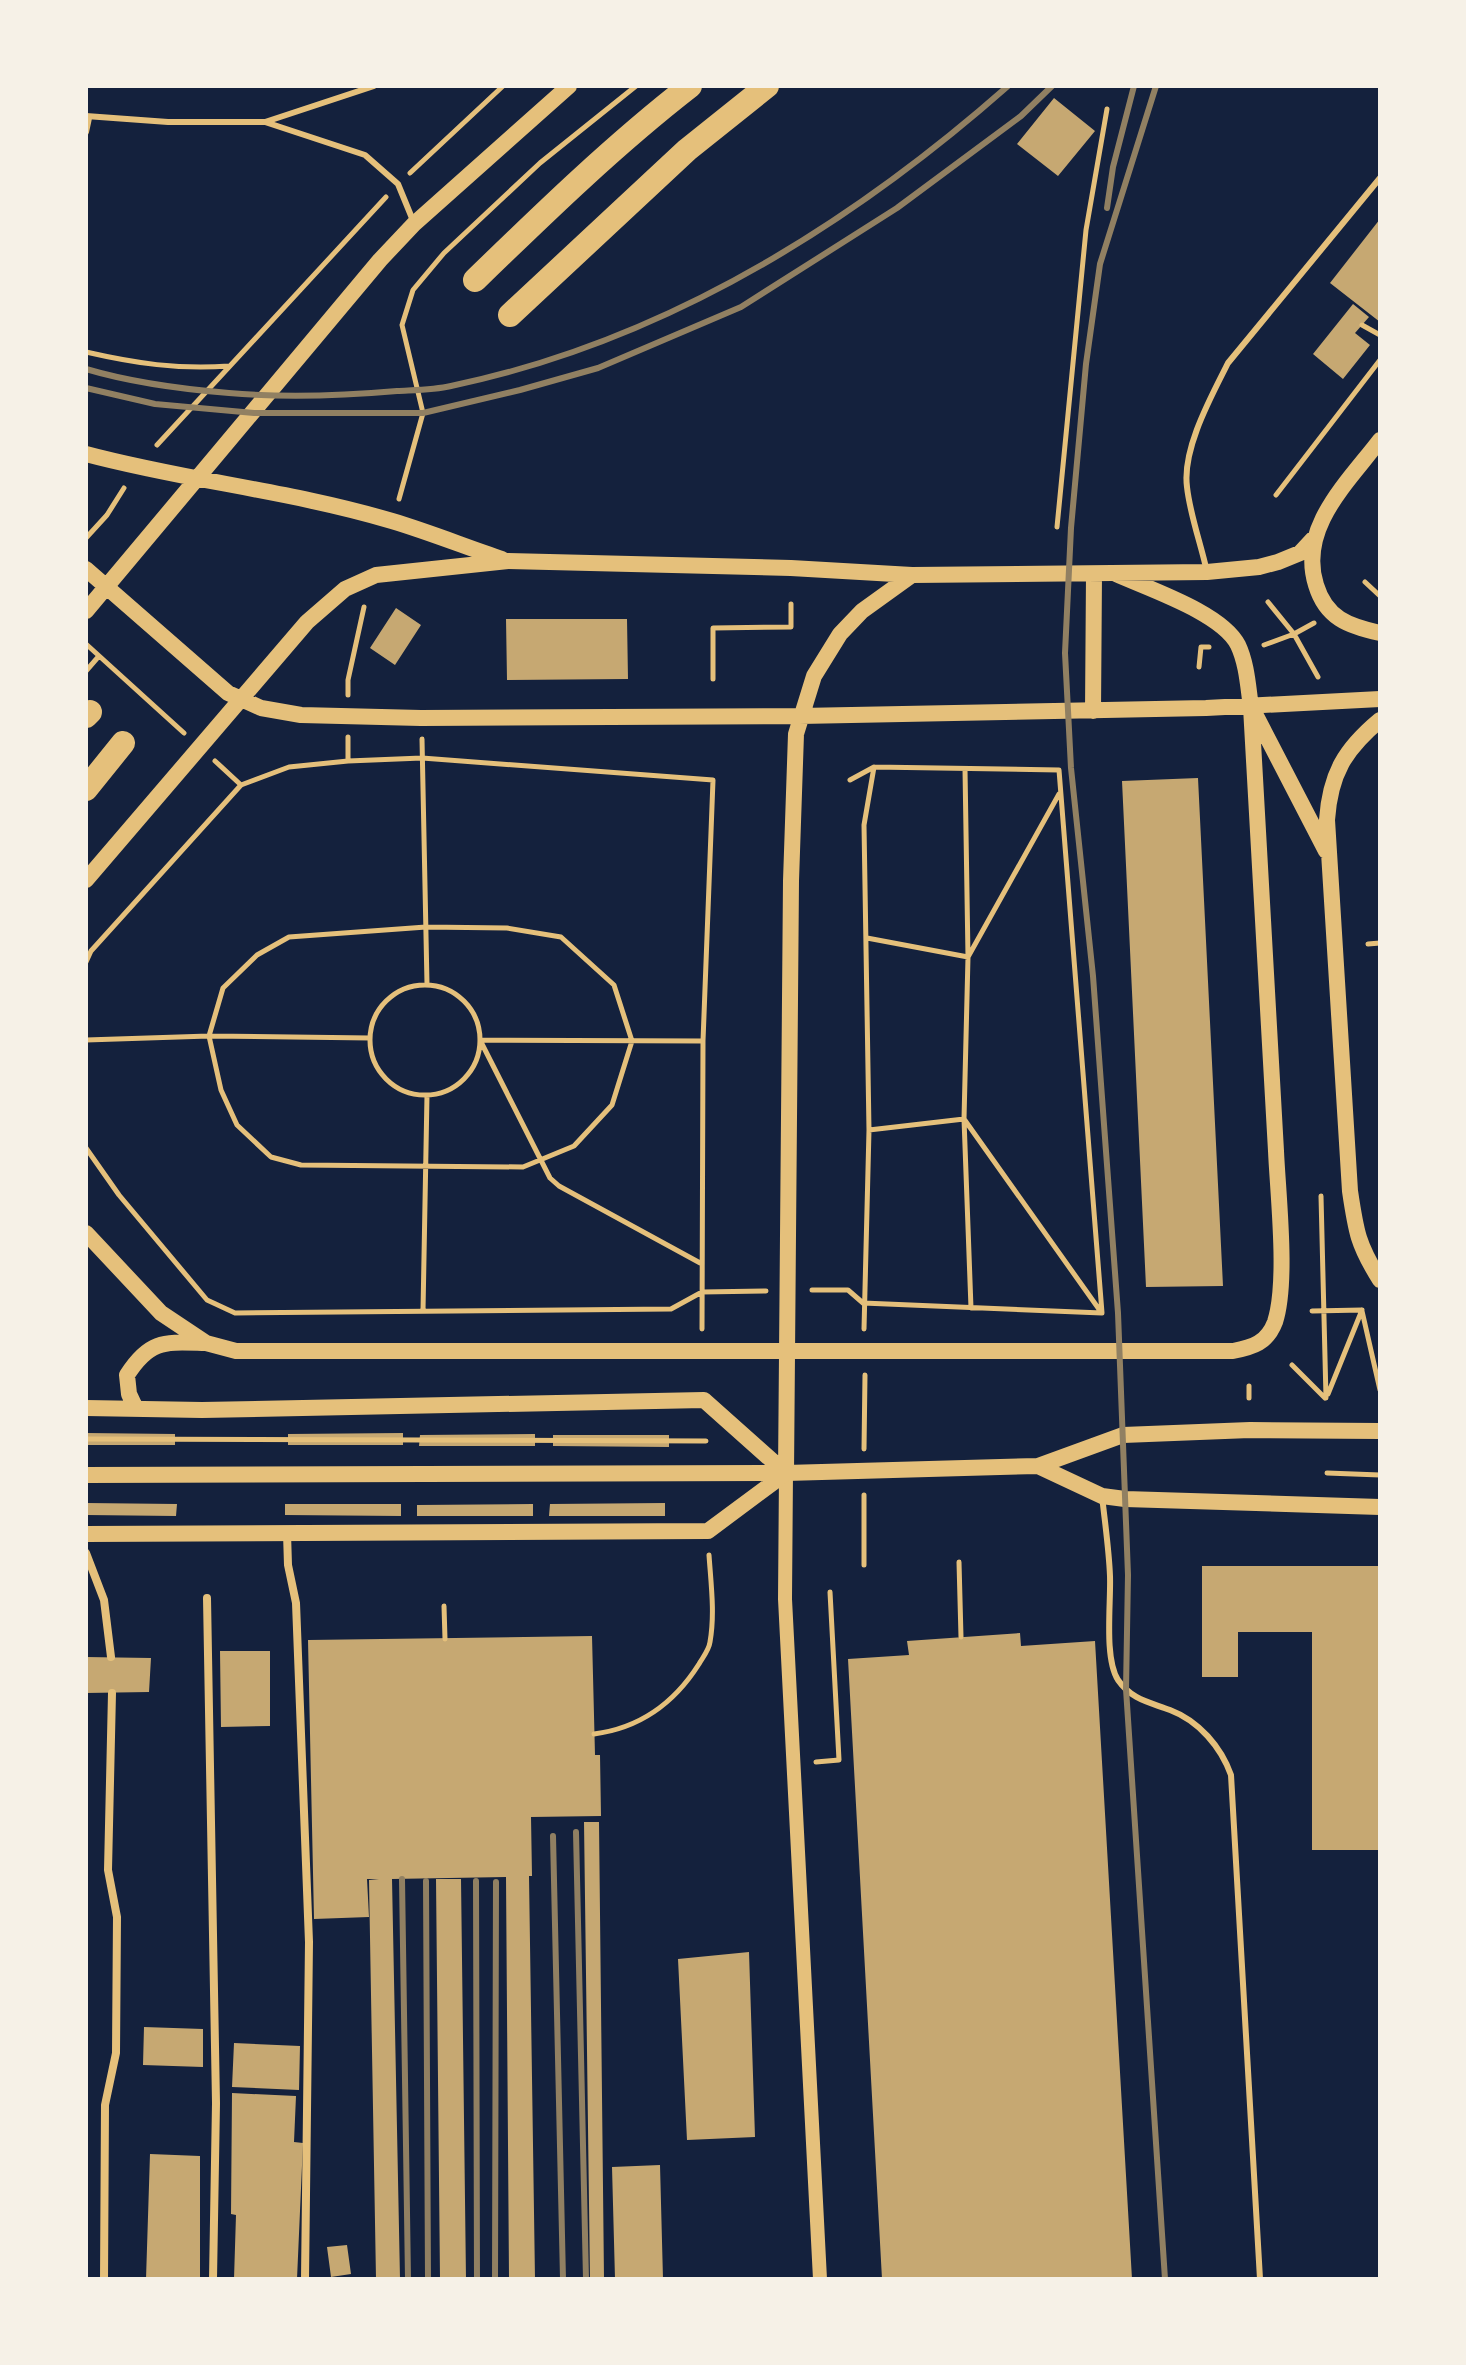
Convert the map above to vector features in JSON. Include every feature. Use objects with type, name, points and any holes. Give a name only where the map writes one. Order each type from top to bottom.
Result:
[{"type":"highway","points":[[475,280],[543,214],[690,86]]},
{"type":"highway","points":[[510,315],[687,150],[767,86]]},
{"type":"highway","points":[[86,789],[123,743]]},
{"type":"main road","points":[[86,611],[380,260],[414,224],[569,86]]},
{"type":"main road","points":[[86,880],[239,699],[319,610],[355,583],[376,575],[508,561],[791,568],[912,575],[1207,572],[1259,567],[1300,553],[1313,539],[1326,512],[1380,440]]},
{"type":"main road","points":[[86,454],[391,521],[508,561]]},
{"type":"main road","points":[[1313,539],[1313,577],[1328,611],[1345,623],[1380,633]]},
{"type":"main road","points":[[86,569],[216,683],[239,699],[261,708],[301,715],[421,718],[800,716],[1251,707],[1380,699]]},
{"type":"main road","points":[[1093,711],[1094,574]]},
{"type":"main road","points":[[136,1409],[129,1394],[127,1375],[140,1356],[165,1342],[206,1343],[236,1351],[1233,1351],[1259,1344],[1269,1334],[1277,1312],[1280,1240],[1251,707],[1242,655],[1227,629],[1213,619],[1116,574]]},
{"type":"main road","points":[[786,1473],[791,881],[794,760],[800,716],[814,676],[840,634],[862,611],[912,575]]},
{"type":"main road","points":[[1251,707],[1329,858]]},
{"type":"main road","points":[[1380,720],[1356,741],[1346,755],[1331,785],[1327,820],[1350,1191],[1355,1231],[1367,1260],[1380,1280]]},
{"type":"main road","points":[[86,1233],[161,1313],[206,1343]]},
{"type":"main road","points":[[86,1408],[704,1400],[786,1473]]},
{"type":"main road","points":[[86,1475],[864,1472],[1038,1466],[1123,1435],[1250,1430],[1380,1431]]},
{"type":"main road","points":[[1038,1466],[1102,1496],[1236,1504],[1380,1507]]},
{"type":"main road","points":[[86,1534],[708,1531],[786,1473]]},
{"type":"street","points":[[786,1473],[785,1599],[820,2279]]},
{"type":"street","points":[[287,1532],[288,1565],[296,1603],[309,1942],[305,2279]]},
{"type":"street","points":[[86,1553],[104,1600],[111,1657]]},
{"type":"street","points":[[207,1598],[216,2103],[213,2279]]},
{"type":"street","points":[[104,2279],[105,2105],[116,2053],[117,1917],[108,1870],[112,1693]]},
{"type":"lane","points":[[265,122],[374,86]]},
{"type":"lane","points":[[86,132],[87,117],[168,122],[265,122],[365,155],[398,184],[414,224]]},
{"type":"lane","points":[[1207,572],[1186,483],[1191,449],[1220,379],[1228,363],[1380,178]]},
{"type":"lane","points":[[1102,1496],[1110,1576],[1112,1664],[1117,1678],[1137,1699],[1172,1710],[1204,1732],[1224,1754],[1231,1775],[1260,2279]]},
{"type":"path","points":[[86,538],[107,515],[137,467],[230,366],[398,184],[503,86]]},
{"type":"path","points":[[1057,527],[1086,230],[1107,109]]},
{"type":"path","points":[[1362,325],[1380,335]]},
{"type":"path","points":[[86,352],[138,363],[193,369],[230,366]]},
{"type":"path","points":[[1276,495],[1380,360]]},
{"type":"path","points":[[1365,582],[1380,596]]},
{"type":"path","points":[[1268,602],[1294,634],[1318,677]]},
{"type":"path","points":[[713,679],[713,628],[791,627],[791,604]]},
{"type":"path","points":[[348,680],[364,605]]},
{"type":"path","points":[[1264,645],[1318,621]]},
{"type":"path","points":[[86,644],[241,785]]},
{"type":"path","points":[[1199,667],[1201,647],[1218,647]]},
{"type":"path","points":[[86,671],[99,656]]},
{"type":"path","points":[[421,718],[427,984]]},
{"type":"path","points":[[86,962],[91,951],[241,785],[289,767],[422,758],[713,780],[703,1041],[703,1350]]},
{"type":"path","points":[[864,1565],[866,1352],[863,1303],[869,1130],[864,825],[874,767]]},
{"type":"path","points":[[850,780],[874,767],[1059,770],[1102,1313]]},
{"type":"path","points":[[965,768],[968,957],[964,1119],[971,1308]]},
{"type":"path","points":[[968,957],[1059,794]]},
{"type":"path","points":[[426,927],[507,928],[561,937],[614,985],[632,1041],[612,1105],[574,1146],[523,1167],[426,1168],[301,1165],[271,1157],[237,1125],[221,1090],[209,1036],[223,988],[257,955],[289,937],[426,927]]},
{"type":"path","points":[[867,938],[968,957]]},
{"type":"path","points":[[1368,944],[1380,943]]},
{"type":"path","points":[[427,984],[445,988],[462,998],[474,1012],[480,1030],[480,1049],[474,1067],[462,1082],[446,1091],[427,1095],[410,1093],[393,1085],[372,1056],[370,1038],[378,1010],[387,999],[412,986],[427,984]]},
{"type":"path","points":[[86,1040],[209,1036],[370,1038]]},
{"type":"path","points":[[480,1040],[703,1041]]},
{"type":"path","points":[[480,1040],[550,1178],[559,1186],[702,1264]]},
{"type":"path","points":[[423,1311],[427,1095]]},
{"type":"path","points":[[869,1130],[964,1119]]},
{"type":"path","points":[[964,1119],[1102,1313]]},
{"type":"path","points":[[86,1148],[129,1207],[207,1300],[235,1313],[671,1309],[702,1292],[848,1290],[863,1303],[1102,1313]]},
{"type":"path","points":[[1321,1196],[1326,1398]]},
{"type":"path","points":[[1312,1311],[1362,1310]]},
{"type":"path","points":[[1362,1310],[1380,1390]]},
{"type":"path","points":[[1326,1398],[1362,1310]]},
{"type":"path","points":[[1292,1365],[1326,1398]]},
{"type":"path","points":[[1249,1386],[1249,1398]]},
{"type":"path","points":[[704,1400],[705,1474]]},
{"type":"path","points":[[86,1439],[706,1441]]},
{"type":"path","points":[[1327,1473],[1380,1475]]},
{"type":"path","points":[[594,1734],[635,1723],[659,1708],[684,1687],[710,1646],[712,1611],[708,1531]]},
{"type":"path","points":[[959,1562],[961,1637]]},
{"type":"path","points":[[792,1763],[839,1760],[830,1592]]},
{"type":"path","points":[[444,1606],[445,1639]]},
{"type":"building","points":[[1054,98],[1095,131],[1058,176],[1017,144]]},
{"type":"building","points":[[1380,219],[1380,322],[1330,283]]},
{"type":"building","points":[[1353,304],[1369,317],[1355,333],[1370,345],[1343,379],[1313,354]]},
{"type":"building","points":[[396,608],[421,625],[395,665],[370,648]]},
{"type":"building","points":[[506,619],[627,619],[628,679],[507,680]]},
{"type":"building","points":[[1198,778],[1223,1286],[1146,1287],[1122,781]]},
{"type":"building","points":[[86,1433],[175,1434],[175,1445],[86,1445]]},
{"type":"building","points":[[403,1433],[403,1445],[288,1445],[288,1434]]},
{"type":"building","points":[[535,1434],[535,1446],[419,1446],[420,1435]]},
{"type":"building","points":[[553,1435],[669,1435],[669,1447],[553,1446]]},
{"type":"building","points":[[86,1503],[177,1504],[176,1516],[86,1515]]},
{"type":"building","points":[[665,1503],[665,1516],[549,1516],[550,1504]]},
{"type":"building","points":[[285,1504],[401,1504],[401,1516],[285,1515]]},
{"type":"building","points":[[533,1504],[533,1516],[417,1516],[417,1505]]},
{"type":"building","points":[[1202,1566],[1380,1566],[1380,1850],[1312,1850],[1312,1632],[1238,1632],[1238,1677],[1202,1677]]},
{"type":"building","points":[[1020,1633],[1021,1646],[1095,1641],[1132,2279],[882,2279],[848,1659],[909,1655],[907,1641]]},
{"type":"building","points":[[592,1636],[595,1755],[600,1755],[601,1816],[531,1817],[532,1876],[529,1876],[535,2279],[509,2279],[506,1877],[392,1879],[400,2279],[376,2279],[369,1880],[379,1879],[367,1879],[369,1917],[314,1919],[308,1640]]},
{"type":"building","points":[[220,1651],[270,1651],[270,1726],[221,1727]]},
{"type":"building","points":[[86,1657],[151,1658],[149,1692],[86,1693]]},
{"type":"building","points":[[584,1822],[599,1822],[604,2279],[590,2279]]},
{"type":"building","points":[[436,1879],[461,1879],[466,2279],[440,2279]]},
{"type":"building","points":[[749,1952],[755,2137],[687,2140],[678,1959]]},
{"type":"building","points":[[144,2027],[203,2029],[203,2067],[143,2065]]},
{"type":"building","points":[[234,2043],[300,2046],[299,2090],[232,2087]]},
{"type":"building","points":[[232,2093],[296,2096],[294,2142],[303,2143],[297,2279],[234,2279],[236,2215],[231,2214]]},
{"type":"building","points":[[150,2154],[200,2156],[200,2279],[146,2279]]},
{"type":"building","points":[[660,2165],[663,2279],[615,2279],[612,2167]]},
{"type":"building","points":[[347,2245],[351,2274],[331,2277],[327,2247]]},
{"type":"railway","points":[[86,369],[175,387],[292,396],[438,388],[529,366],[605,340],[678,309],[749,272],[883,186],[947,138],[1008,86]]},
{"type":"railway","points":[[86,388],[155,404],[254,413],[423,413],[598,368],[741,307],[897,208],[1021,116],[1052,86]]},
{"type":"railway","points":[[1107,208],[1113,167],[1134,86]]},
{"type":"railway","points":[[1156,86],[1100,264],[1086,364],[1071,528],[1065,653],[1071,768],[1093,976],[1118,1313],[1128,1575],[1126,1689],[1165,2279]]},
{"type":"railway","points":[[576,1832],[586,2279]]},
{"type":"railway","points":[[553,1836],[563,2279]]},
{"type":"railway","points":[[402,1879],[408,2279]]},
{"type":"railway","points":[[426,1881],[428,2279]]},
{"type":"railway","points":[[476,1881],[477,2279]]},
{"type":"railway","points":[[495,2279],[496,1882]]}]
